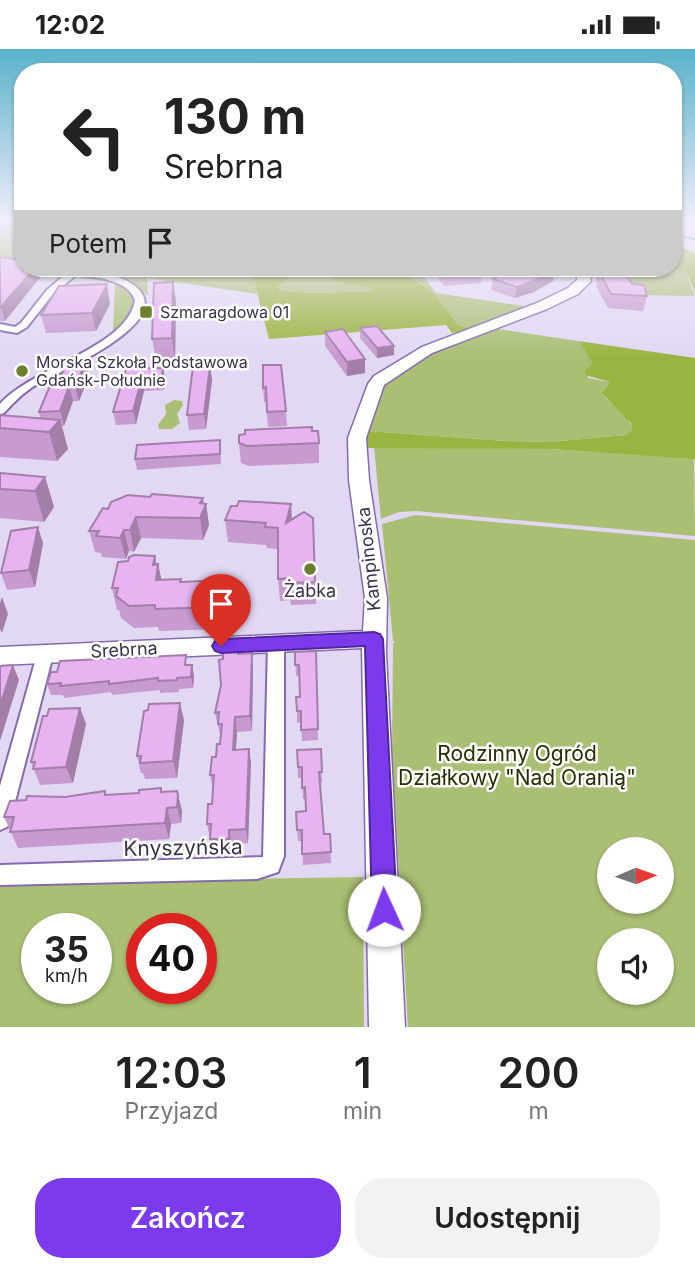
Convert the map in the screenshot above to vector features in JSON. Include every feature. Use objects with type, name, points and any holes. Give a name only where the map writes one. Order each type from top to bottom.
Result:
[{"type":"street","points":[[0,327],[17,330],[24,325],[50,292],[68,277]]},
{"type":"street","points":[[0,411],[27,386],[117,337],[132,322],[138,311],[139,297],[128,285],[102,277]]},
{"type":"street","name":"Kampinoska","points":[[387,1027],[374,639],[376,598],[359,480],[357,438],[376,384],[391,372],[427,350],[498,325],[573,291],[584,281],[584,277]]},
{"type":"street","name":"Srebrna","points":[[0,656],[374,639]]},
{"type":"street","name":"Knyszyńska","points":[[0,875],[257,869],[271,865],[274,856],[276,643]]},
{"type":"street","points":[[0,821],[45,655]]},
{"type":"green space","points":[[682,266],[695,266],[695,291],[685,271],[682,270]]},
{"type":"green space","points":[[682,270],[685,270],[695,296],[634,295],[626,277],[682,277]]},
{"type":"green space","points":[[76,277],[114,282],[132,292],[136,300],[135,309],[129,319],[113,334],[115,283]]},
{"type":"green space","points":[[115,277],[250,277],[254,281],[257,294],[147,278],[148,296],[131,280]]},
{"type":"green space","points":[[250,277],[290,277],[278,287],[280,290],[315,293],[373,289],[344,284],[330,277],[411,277],[435,294],[458,325],[473,330],[452,333],[446,325],[269,339],[254,281]]},
{"type":"green space","points":[[289,277],[330,277],[337,282],[374,288],[372,291],[315,293],[280,290],[278,286]]},
{"type":"green space","points":[[412,277],[424,277],[436,293],[530,307],[473,330],[458,325],[435,294]]},
{"type":"green space","points":[[498,329],[578,341],[594,364],[587,369],[588,378],[610,382],[605,389],[605,397],[626,416],[632,430],[626,435],[550,442],[367,431],[382,389],[403,368],[435,351]]},
{"type":"green space","points":[[578,341],[695,358],[695,459],[552,449],[366,448],[367,431],[550,442],[626,435],[632,430],[631,423],[602,393],[610,382],[585,375],[585,371],[593,363]]},
{"type":"green space","points":[[174,400],[182,401],[183,405],[177,414],[180,423],[172,429],[159,429],[158,425],[166,414],[165,405]]},
{"type":"green space","points":[[374,447],[552,449],[694,458],[695,536],[415,511],[399,512],[381,519]]},
{"type":"green space","name":"Rodzinny Ogród Działkowy \"Nad Oranią\"","points":[[415,515],[695,540],[695,1027],[408,1027],[392,753],[393,641],[382,524]]},
{"type":"green space","points":[[363,877],[364,1027],[0,1027],[0,883]]},
{"type":"building","points":[[0,266],[14,266],[14,277],[27,277],[0,307]]},
{"type":"building","points":[[497,277],[542,277],[517,287],[493,279]]},
{"type":"building","points":[[602,277],[628,277],[632,284],[644,285],[647,296],[611,294]]},
{"type":"building","points":[[173,282],[172,338],[152,339],[154,283]]},
{"type":"building","points":[[107,284],[92,313],[41,315],[59,286]]},
{"type":"building","points":[[377,326],[394,346],[377,348],[360,328]]},
{"type":"building","points":[[343,329],[365,359],[347,362],[325,332]]},
{"type":"building","points":[[67,362],[86,362],[75,386],[69,386],[60,411],[39,412],[49,388],[57,385]]},
{"type":"building","points":[[263,365],[281,365],[286,411],[267,412]]},
{"type":"building","points":[[193,366],[210,366],[204,414],[187,415]]},
{"type":"building","points":[[163,368],[162,377],[142,378],[133,411],[113,412],[126,369]]},
{"type":"building","points":[[0,415],[60,420],[49,432],[0,428]]},
{"type":"building","points":[[312,427],[312,431],[318,431],[319,443],[247,446],[239,443],[239,435],[245,434],[245,430]]},
{"type":"building","points":[[220,440],[220,454],[135,459],[137,445]]},
{"type":"building","points":[[0,473],[45,477],[35,491],[0,489]]},
{"type":"building","points":[[152,494],[203,498],[200,503],[206,504],[200,518],[136,517],[130,530],[124,530],[120,538],[96,536],[99,531],[89,531],[103,508],[108,509],[111,502],[128,495],[150,497]]},
{"type":"building","points":[[239,501],[291,504],[286,523],[304,512],[313,518],[315,582],[289,583],[289,578],[278,579],[278,528],[265,527],[266,523],[225,520],[231,506],[237,506]]},
{"type":"building","points":[[38,527],[29,570],[1,573],[11,531]]},
{"type":"building","points":[[155,556],[153,565],[158,564],[156,580],[226,580],[224,599],[217,599],[217,607],[155,609],[155,605],[129,606],[116,596],[118,588],[112,588],[118,562],[128,561],[129,557]]},
{"type":"building","points":[[238,648],[238,654],[252,653],[250,716],[235,717],[233,750],[249,749],[246,829],[229,830],[229,839],[210,839],[211,824],[207,824],[208,804],[212,804],[214,775],[210,775],[212,757],[216,757],[217,744],[220,744],[222,724],[218,724],[219,712],[215,713],[221,685],[219,660],[223,659],[223,650]]},
{"type":"building","points":[[316,651],[318,729],[301,730],[301,711],[297,711],[296,697],[300,697],[299,665],[295,665],[295,652]]},
{"type":"building","points":[[186,655],[185,665],[192,665],[191,677],[177,680],[158,681],[158,678],[109,684],[109,681],[60,686],[61,683],[47,684],[51,672],[57,672],[60,661]]},
{"type":"building","points":[[13,665],[0,706],[0,666]]},
{"type":"building","points":[[180,703],[173,761],[140,763],[141,756],[137,756],[144,711],[148,710],[149,704]]},
{"type":"building","points":[[80,708],[66,767],[33,769],[35,762],[31,762],[43,716],[47,716],[49,709]]},
{"type":"building","points":[[321,749],[322,772],[319,772],[324,834],[330,834],[331,852],[302,854],[302,830],[297,830],[296,812],[306,811],[305,787],[302,788],[302,767],[298,767],[297,750]]},
{"type":"building","points":[[161,788],[161,792],[177,791],[178,795],[177,807],[167,808],[165,823],[10,832],[14,817],[4,817],[10,801],[26,800],[27,796],[65,797],[105,791],[105,795],[139,793],[139,790]]},
{"type":"place","name":"Szmaragdowa 01","points":[[146,312]]},
{"type":"place","name":"Morska Szkoła Podstawowa Gdańsk-Południe","points":[[22,371]]},
{"type":"place","name":"Żabka","points":[[310,569]]},
{"type":"route","points":[[221,646],[374,639],[384,910]]}]
